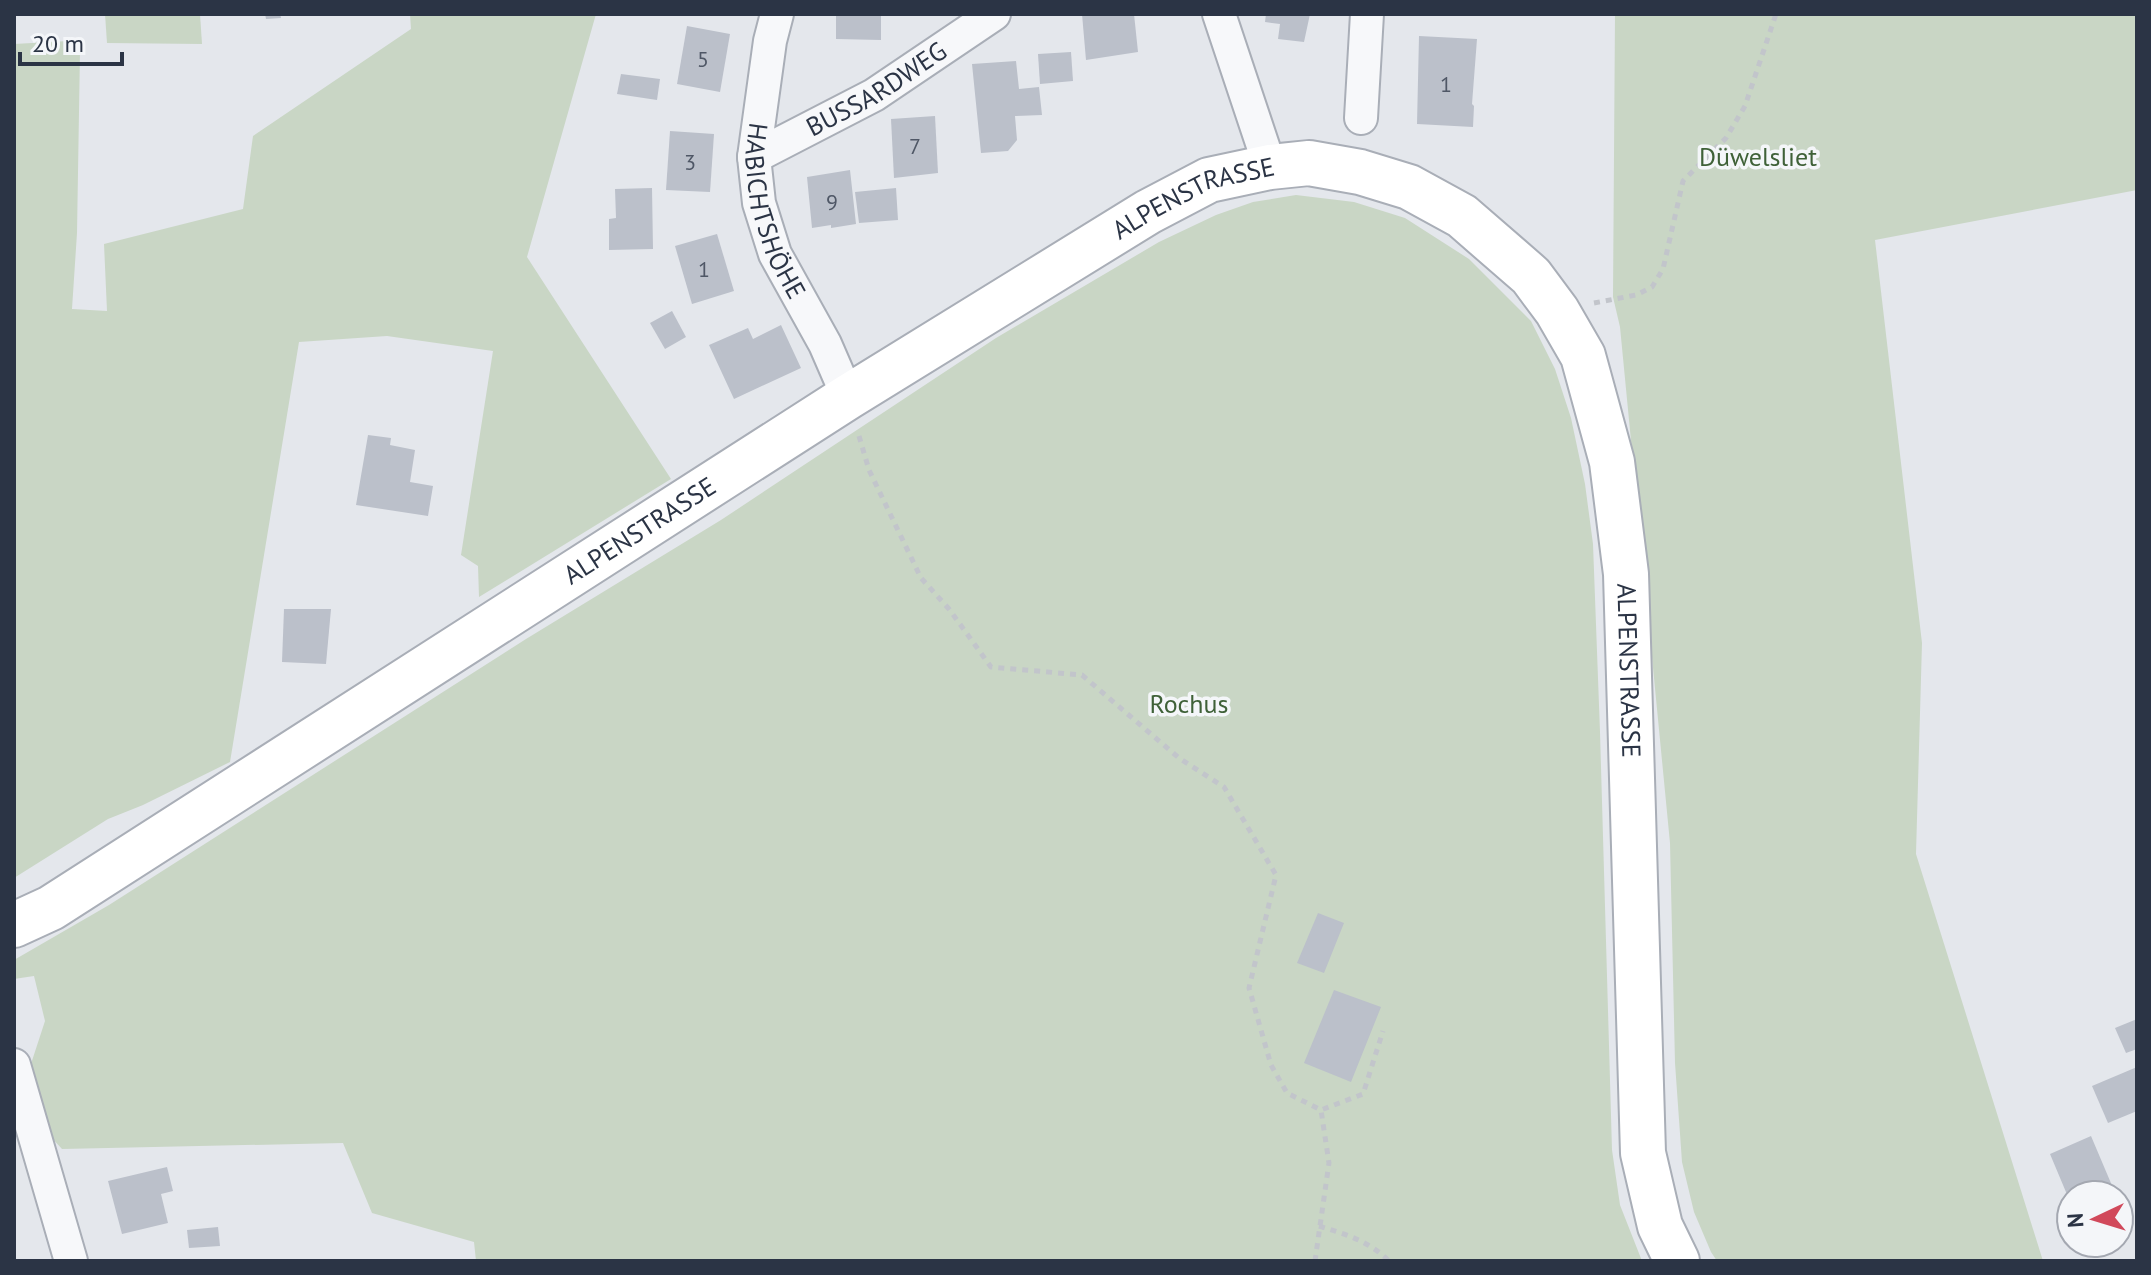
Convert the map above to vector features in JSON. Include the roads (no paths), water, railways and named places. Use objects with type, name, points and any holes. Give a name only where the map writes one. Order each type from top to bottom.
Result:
[{"type":"street","name":"HABICHTSHÖHE","points":[[777,14],[770,41],[754,157],[759,203],[775,254],[825,344],[848,397]]},
{"type":"street","name":"BUSSARDWEG","points":[[754,157],[874,95],[994,14]]},
{"type":"street","points":[[1219,14],[1270,167]]},
{"type":"street","points":[[1361,118],[1367,14]]},
{"type":"street","name":"ALPENSTRASSE","points":[[14,925],[51,908],[848,397],[1148,212],[1209,180],[1270,167],[1309,163],[1360,172],[1409,187],[1462,216],[1531,276],[1557,311],[1583,356],[1612,462],[1626,574],[1643,1153],[1660,1226],[1677,1261]]},
{"type":"street","points":[[14,1065],[71,1261]]},
{"type":"park label","name":"Düwelsliet","points":[[1758,157]]},
{"type":"park label","name":"Rochus","points":[[1189,704]]}]
